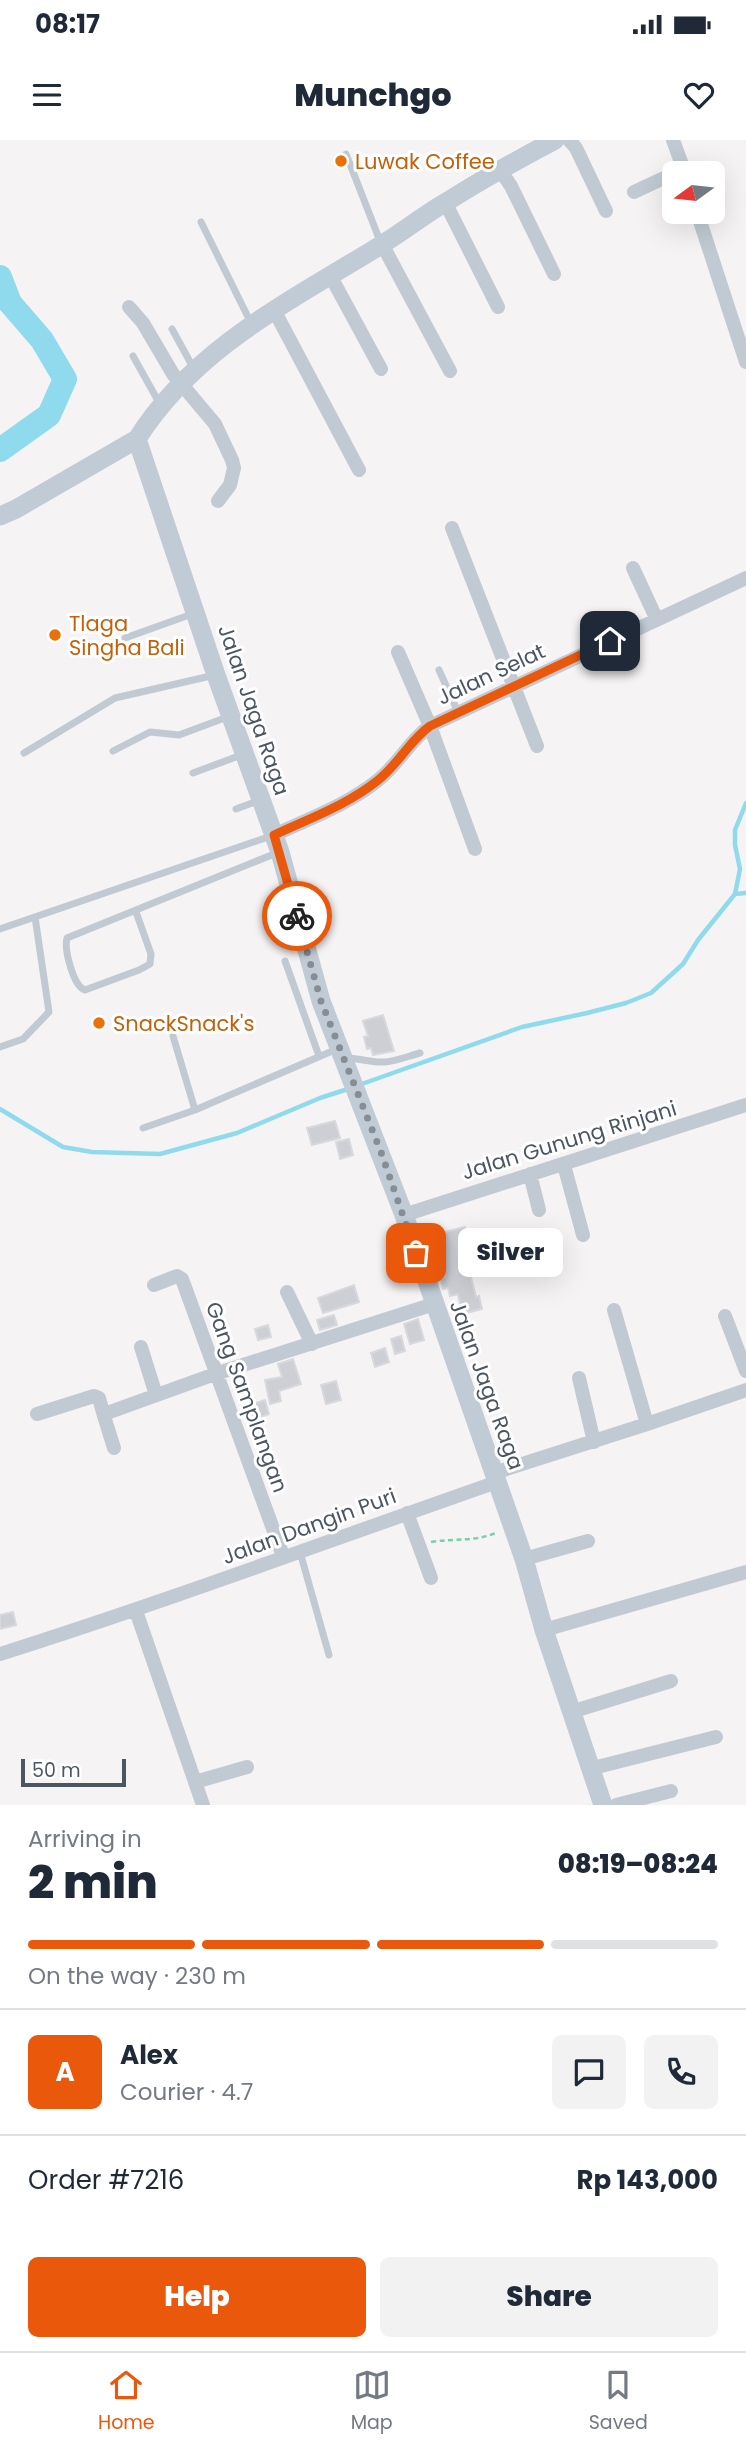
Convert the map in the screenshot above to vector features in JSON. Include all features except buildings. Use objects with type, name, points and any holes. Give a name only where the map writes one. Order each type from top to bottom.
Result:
[{"type":"street","points":[[0,516],[137,439],[187,377],[222,345],[252,324],[445,202],[555,140]]},
{"type":"street","points":[[569,140],[576,148],[606,211]]},
{"type":"street","points":[[673,140],[680,161]]},
{"type":"street","points":[[500,170],[511,186],[554,274]]},
{"type":"street","points":[[634,192],[662,180]]},
{"type":"street","points":[[445,202],[498,307]]},
{"type":"street","points":[[701,224],[746,362]]},
{"type":"street","points":[[382,244],[450,371]]},
{"type":"street","points":[[330,275],[381,369]]},
{"type":"street","points":[[129,307],[187,377],[215,424],[232,460],[234,468],[230,485],[218,500]]},
{"type":"street","points":[[274,310],[359,470]]},
{"type":"street","name":"Jalan Jaga Raga","points":[[137,439],[230,716],[277,844],[321,1001],[404,1215],[524,1559],[544,1630],[603,1805]]},
{"type":"street","points":[[452,528],[537,746]]},
{"type":"street","points":[[633,568],[657,620]]},
{"type":"street","name":"Jalan Selat","points":[[277,844],[377,781],[414,739],[430,726],[746,579]]},
{"type":"street","points":[[398,652],[430,726],[475,849]]},
{"type":"street","name":"Jalan Gunung Rinjani","points":[[404,1215],[746,1105]]},
{"type":"street","points":[[564,1165],[583,1235]]},
{"type":"street","points":[[530,1174],[539,1210]]},
{"type":"street","name":"Gang Samplangan","points":[[153,1285],[180,1277],[283,1556]]},
{"type":"street","points":[[287,1292],[312,1344]]},
{"type":"street","points":[[104,1416],[215,1374],[434,1304]]},
{"type":"street","points":[[614,1310],[647,1424]]},
{"type":"street","points":[[725,1316],[746,1371]]},
{"type":"street","points":[[141,1347],[156,1395]]},
{"type":"street","points":[[579,1378],[594,1442]]},
{"type":"street","name":"Jalan Dangin Puri","points":[[0,1654],[136,1611],[283,1556],[407,1514],[594,1442],[745,1393]]},
{"type":"street","points":[[37,1414],[94,1396],[99,1398],[114,1448]]},
{"type":"street","points":[[407,1514],[431,1578]]},
{"type":"street","points":[[524,1559],[588,1541]]},
{"type":"street","points":[[544,1630],[746,1572]]},
{"type":"street","points":[[136,1611],[203,1805]]},
{"type":"street","points":[[571,1712],[671,1682]]},
{"type":"street","points":[[589,1769],[716,1737]]},
{"type":"street","points":[[195,1783],[247,1767]]},
{"type":"street","points":[[616,1805],[671,1791]]},
{"type":"lane","points":[[346,154],[382,244]]},
{"type":"lane","points":[[201,222],[252,324]]},
{"type":"lane","points":[[172,329],[187,377]]},
{"type":"lane","points":[[133,356],[161,406]]},
{"type":"lane","points":[[125,638],[196,613]]},
{"type":"lane","points":[[439,670],[458,712]]},
{"type":"lane","points":[[24,753],[114,698],[216,675]]},
{"type":"lane","points":[[113,751],[150,732],[179,735],[230,716]]},
{"type":"lane","points":[[193,773],[244,754]]},
{"type":"lane","points":[[236,808],[261,800]]},
{"type":"lane","points":[[136,912],[151,954],[150,964],[85,990],[80,989],[76,985],[66,938],[136,912],[277,844]]},
{"type":"lane","points":[[0,929],[277,844]]},
{"type":"lane","points":[[296,910],[320,904]]},
{"type":"lane","points":[[0,1047],[23,1039],[49,1012],[35,917]]},
{"type":"lane","points":[[285,961],[319,1056]]},
{"type":"lane","points":[[173,1036],[195,1110]]},
{"type":"lane","points":[[143,1128],[195,1110],[319,1056],[365,1058],[386,1062],[420,1053]]},
{"type":"lane","points":[[299,1551],[329,1655]]},
{"type":"path","points":[[419,1544],[456,1538],[478,1540],[513,1527]]},
{"type":"waterway","points":[[0,277],[10,303],[42,340],[65,379],[49,415],[0,450]]},
{"type":"waterway","points":[[359,1085],[522,1027],[626,1003],[651,993],[683,964],[698,940],[735,894],[740,869],[735,830],[746,803]]},
{"type":"waterway","points":[[735,894],[746,893]]},
{"type":"waterway","points":[[0,1109],[63,1147],[92,1152],[160,1154],[237,1133],[351,1088]]},
{"type":"way so far","points":[[297,916],[321,1001],[381,1152],[416,1253]]},
{"type":"place","name":"Luwak Coffee","points":[[341,161]]},
{"type":"place","name":"Tlaga Singha Bali","points":[[55,635]]},
{"type":"place","name":"SnackSnack's","points":[[99,1023]]},
{"type":"place","name":"Silver","points":[[416,1253]]},
{"type":"route","points":[[297,916],[274,835],[337,805],[377,781],[414,739],[430,726],[610,641]]}]
